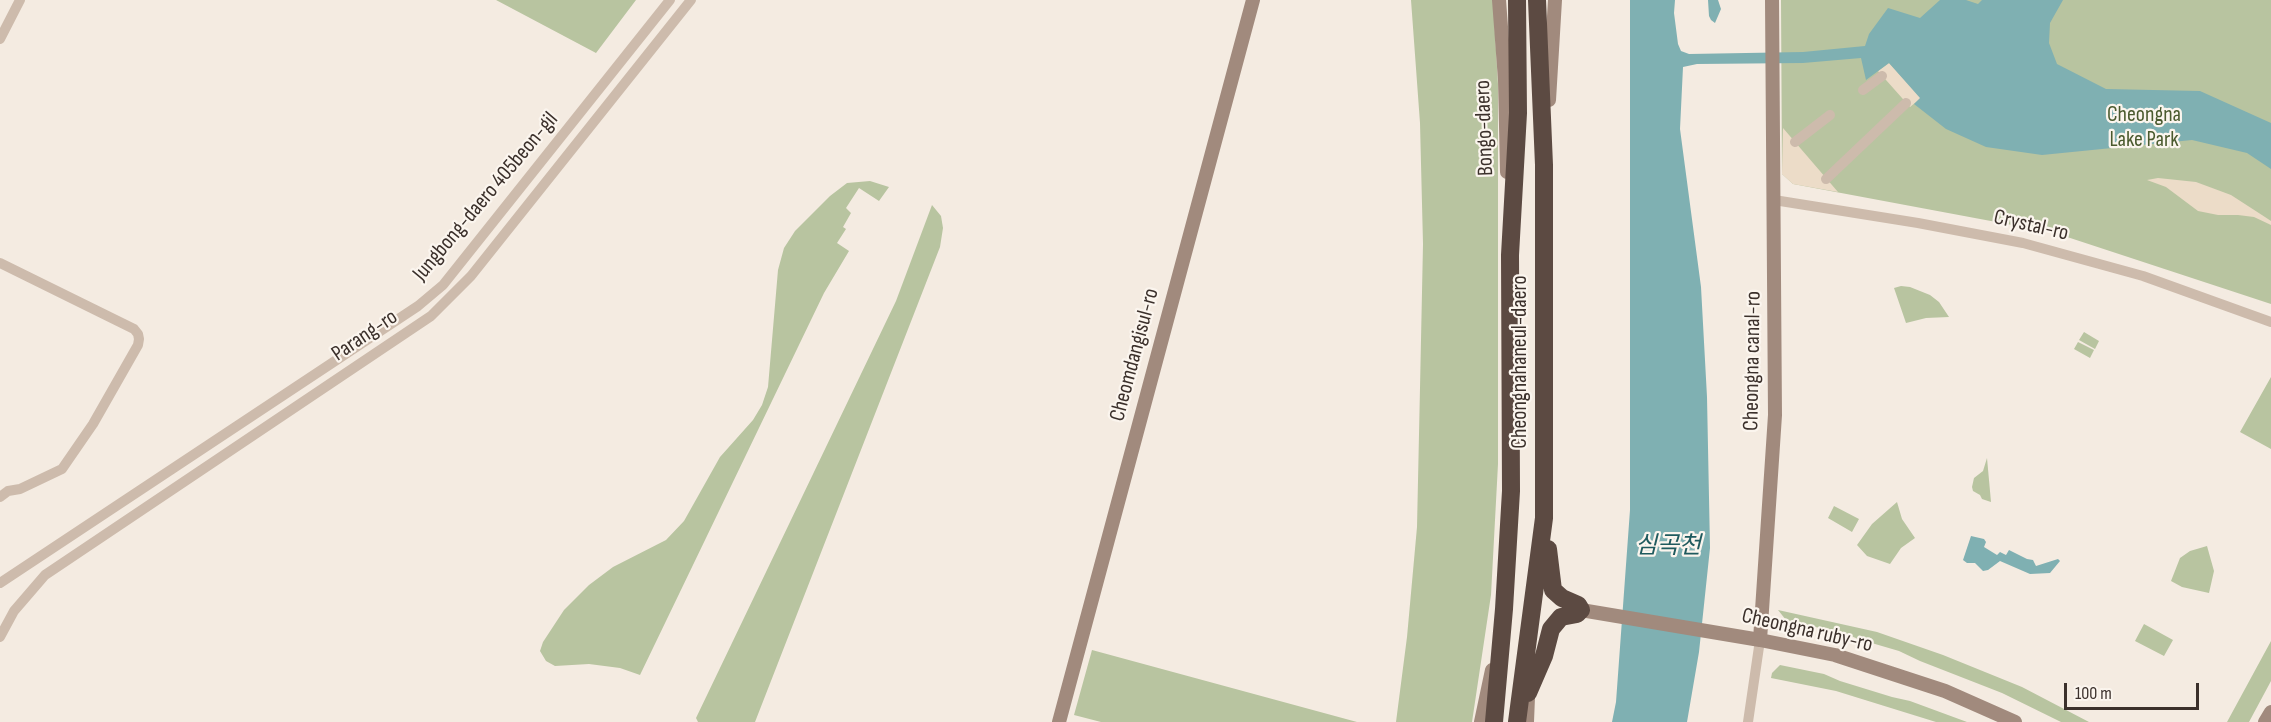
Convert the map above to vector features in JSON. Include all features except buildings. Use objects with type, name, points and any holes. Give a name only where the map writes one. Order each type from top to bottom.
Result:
[{"type":"highway","name":"Cheongnahaneul-daero","points":[[1494,722],[1511,491],[1510,255],[1518,113],[1517,0]]},
{"type":"highway","name":"Cheongnahaneul-daero","points":[[1517,722],[1544,518],[1544,165],[1537,0]]},
{"type":"highway","points":[[1528,693],[1544,656],[1551,629],[1561,617],[1577,614],[1581,610],[1578,605],[1562,598],[1553,590],[1550,583],[1544,518]]},
{"type":"street","points":[[0,39],[20,0]]},
{"type":"street","name":"Jungbong-daero 405beon-gil","points":[[0,583],[418,306],[443,285],[670,0]]},
{"type":"street","name":"Parang-ro","points":[[0,637],[14,611],[45,575],[431,316],[471,276],[691,0]]},
{"type":"street","name":"Cheomdangisul-ro","points":[[1059,722],[1253,0]]},
{"type":"street","name":"Bongo-daero","points":[[1499,0],[1505,80],[1510,255]]},
{"type":"street","points":[[1544,165],[1555,0]]},
{"type":"street","name":"Cheongna canal-ro","points":[[1748,722],[1760,640],[1775,416],[1772,0]]},
{"type":"street","points":[[1863,90],[1882,75]]},
{"type":"street","points":[[1826,179],[1906,103]]},
{"type":"street","points":[[1795,142],[1830,115]]},
{"type":"street","name":"Crystal-ro","points":[[1774,200],[1918,223],[2033,246],[2144,276],[2271,322]]},
{"type":"street","points":[[0,263],[134,329],[139,339],[138,345],[93,424],[62,469],[20,489],[8,491],[0,497]]},
{"type":"street","points":[[1481,722],[1504,609]]},
{"type":"street","name":"Cheongna ruby-ro","points":[[1581,610],[1760,640],[1835,656],[1945,691],[2014,722]]},
{"type":"street","points":[[1527,722],[1529,630]]},
{"type":"green space","points":[[496,0],[636,0],[596,53]]},
{"type":"green space","points":[[1411,0],[1493,0],[1498,84],[1498,464],[1491,595],[1472,722],[1396,722],[1407,637],[1417,527],[1423,244],[1420,123]]},
{"type":"green space","name":"Cheongna Lake Park","points":[[1781,0],[2271,0],[2271,304],[2055,233],[1793,184],[1782,174]]},
{"type":"green space","points":[[870,181],[889,187],[879,201],[859,188],[846,208],[851,213],[843,227],[846,229],[837,243],[849,251],[824,293],[640,675],[620,668],[589,664],[555,666],[546,661],[540,651],[543,642],[564,610],[589,585],[613,567],[666,540],[684,521],[720,457],[753,420],[762,405],[768,387],[778,270],[784,248],[795,231],[830,196],[847,183]]},
{"type":"green space","points":[[932,205],[941,216],[943,228],[940,247],[755,722],[698,722],[696,718],[896,301]]},
{"type":"green space","points":[[1901,286],[1930,295],[1939,302],[1949,317],[1926,318],[1906,323],[1894,288]]},
{"type":"green space","points":[[2084,332],[2099,341],[2095,349],[2079,340]]},
{"type":"green space","points":[[2078,342],[2094,350],[2090,358],[2074,349]]},
{"type":"green space","points":[[2271,377],[2271,449],[2240,432]]},
{"type":"green space","points":[[1987,458],[1991,502],[1982,499],[1972,487],[1974,478],[1983,471]]},
{"type":"green space","points":[[1897,502],[1902,519],[1915,538],[1901,548],[1890,564],[1867,556],[1857,545],[1872,524]]},
{"type":"green space","points":[[1834,506],[1859,519],[1852,532],[1828,518]]},
{"type":"green space","points":[[2207,546],[2214,571],[2209,593],[2182,587],[2171,581],[2180,558],[2190,551]]},
{"type":"green space","points":[[1778,610],[1877,632],[1943,655],[2022,687],[2089,722],[2061,722],[2002,693],[1899,651],[1849,635],[1786,620]]},
{"type":"green space","points":[[2144,624],[2173,640],[2164,656],[2135,641]]},
{"type":"green space","points":[[2271,641],[2271,681],[2249,722],[2227,722]]},
{"type":"green space","points":[[1092,650],[1357,722],[1101,722],[1074,715]]},
{"type":"green space","points":[[1780,665],[1824,674],[1967,722],[1936,722],[1836,691],[1771,678],[1772,673]]},
{"type":"shaded area","points":[[1889,63],[1921,98],[1910,107],[1878,71]]},
{"type":"shaded area","points":[[1783,128],[1838,192],[1793,184],[1782,174]]},
{"type":"shaded area","points":[[2158,178],[2196,182],[2231,195],[2271,221],[2271,225],[2254,217],[2218,215],[2198,211],[2166,187],[2147,180]]},
{"type":"water","name":"심곡천","points":[[1630,0],[1675,0],[1674,13],[1678,44],[1681,51],[1689,54],[1803,52],[1865,46],[1869,34],[1888,8],[1920,18],[1940,0],[1966,0],[1978,4],[1982,0],[2063,0],[2050,23],[2049,43],[2057,64],[2106,89],[2200,91],[2271,123],[2271,169],[2247,153],[2192,140],[2042,155],[1986,147],[1946,129],[1914,104],[1920,98],[1889,63],[1866,80],[1861,58],[1803,63],[1697,64],[1683,67],[1680,129],[1701,287],[1707,397],[1710,548],[1699,652],[1687,722],[1612,722],[1616,702],[1630,510]]},
{"type":"water","points":[[1708,0],[1718,0],[1721,9],[1715,23],[1709,16]]},
{"type":"water","points":[[1971,536],[1984,539],[1986,542],[1984,547],[1997,555],[2000,552],[2006,555],[2009,550],[2033,560],[2036,566],[2058,559],[2060,561],[2050,573],[2030,574],[2000,561],[1983,571],[1975,563],[1967,563],[1963,560]]}]
